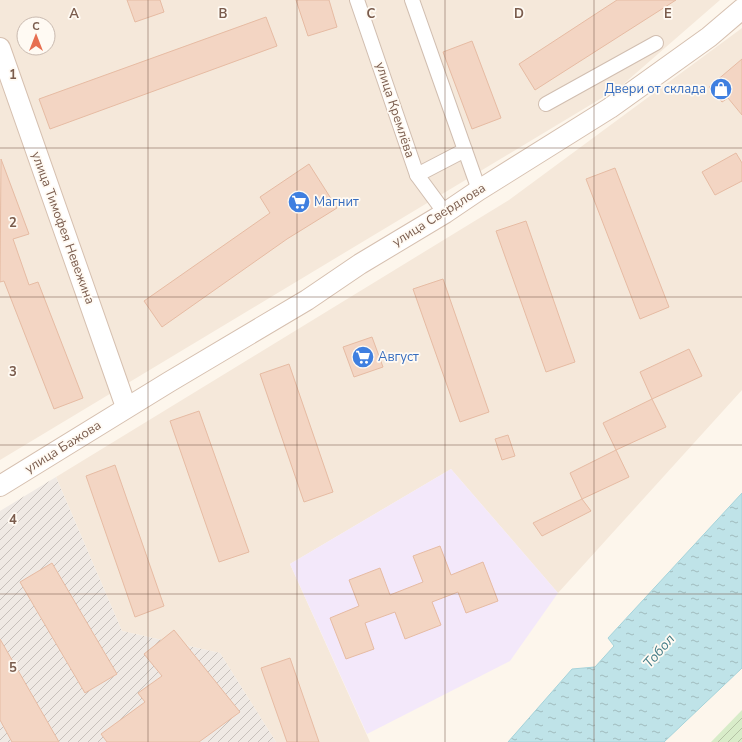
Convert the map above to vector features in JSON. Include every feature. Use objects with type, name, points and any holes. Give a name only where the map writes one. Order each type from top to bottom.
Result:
[{"type":"main road","name":"улица Свердлова","points":[[126,407],[307,300],[360,264],[445,213],[610,108],[709,37],[742,9]]},
{"type":"main road","name":"улица Тимофея Невежина","points":[[0,48],[126,407]]},
{"type":"main road","name":"улица Бажова","points":[[0,486],[126,407]]},
{"type":"street","name":"улица Кремлёва","points":[[357,0],[417,175],[445,213]]},
{"type":"street","points":[[412,0],[479,190]]},
{"type":"street","points":[[546,104],[656,43]]},
{"type":"street","points":[[417,175],[464,150]]},
{"type":"shaded area","points":[[0,0],[720,0],[620,87],[0,460]]},
{"type":"shaded area","points":[[742,28],[742,390],[558,593],[451,469],[290,564],[370,742],[276,742],[220,653],[122,631],[56,477],[509,200]]},
{"type":"shaded area","points":[[451,469],[558,593],[510,661],[367,734],[290,564]]},
{"type":"shaded area","points":[[56,477],[122,631],[220,653],[276,742],[0,742],[0,511]]},
{"type":"green space","points":[[742,710],[742,742],[711,742]]},
{"type":"water","name":"Тобол","points":[[742,493],[742,668],[664,742],[508,742],[572,669],[595,667],[614,646],[608,638]]},
{"type":"building","points":[[127,0],[160,0],[164,12],[135,22]]},
{"type":"building","points":[[296,0],[329,0],[337,27],[308,36]]},
{"type":"building","points":[[617,0],[676,0],[535,90],[519,64]]},
{"type":"building","points":[[266,17],[277,46],[50,129],[39,99]]},
{"type":"building","points":[[472,41],[501,118],[472,129],[443,52]]},
{"type":"building","points":[[742,59],[742,115],[728,98],[722,102],[709,87]]},
{"type":"building","points":[[736,153],[742,163],[742,181],[715,195],[702,172]]},
{"type":"building","points":[[1,159],[29,234],[13,239],[29,285],[38,282],[83,398],[54,409],[4,281],[0,282]]},
{"type":"building","points":[[309,164],[337,208],[287,239],[162,327],[144,301],[270,213],[260,197]]},
{"type":"building","points":[[615,168],[669,307],[640,319],[586,179]]},
{"type":"building","points":[[526,221],[575,362],[546,372],[496,231]]},
{"type":"building","points":[[443,279],[489,412],[460,422],[413,289]]},
{"type":"building","name":"Август","points":[[372,337],[383,367],[354,377],[343,347]]},
{"type":"building","points":[[689,349],[702,376],[652,399],[640,372]]},
{"type":"building","points":[[289,364],[333,492],[304,502],[260,374]]},
{"type":"building","points":[[652,399],[666,427],[616,450],[603,423]]},
{"type":"building","points":[[199,411],[249,552],[219,562],[170,421]]},
{"type":"building","points":[[508,435],[515,456],[502,460],[495,439]]},
{"type":"building","points":[[616,450],[629,477],[582,499],[570,473]]},
{"type":"building","points":[[115,465],[164,606],[135,617],[86,476]]},
{"type":"building","points":[[582,499],[591,511],[542,536],[533,523]]},
{"type":"building","points":[[440,546],[451,575],[483,562],[498,601],[466,613],[458,592],[432,602],[441,625],[405,639],[395,612],[365,623],[374,649],[346,659],[330,618],[359,606],[349,580],[380,568],[390,595],[423,582],[413,556]]},
{"type":"building","points":[[52,563],[117,674],[85,693],[20,582]]},
{"type":"building","points":[[174,630],[240,712],[199,742],[107,742],[101,734],[145,702],[138,693],[162,676],[144,654]]},
{"type":"building","points":[[0,639],[59,742],[12,742],[0,720]]},
{"type":"building","points":[[290,658],[319,742],[287,742],[261,668]]},
{"type":"place","name":"Двери от склада","points":[[721,89]]},
{"type":"place","name":"Магнит","points":[[299,202]]},
{"type":"place","name":"Август","points":[[363,357]]}]
